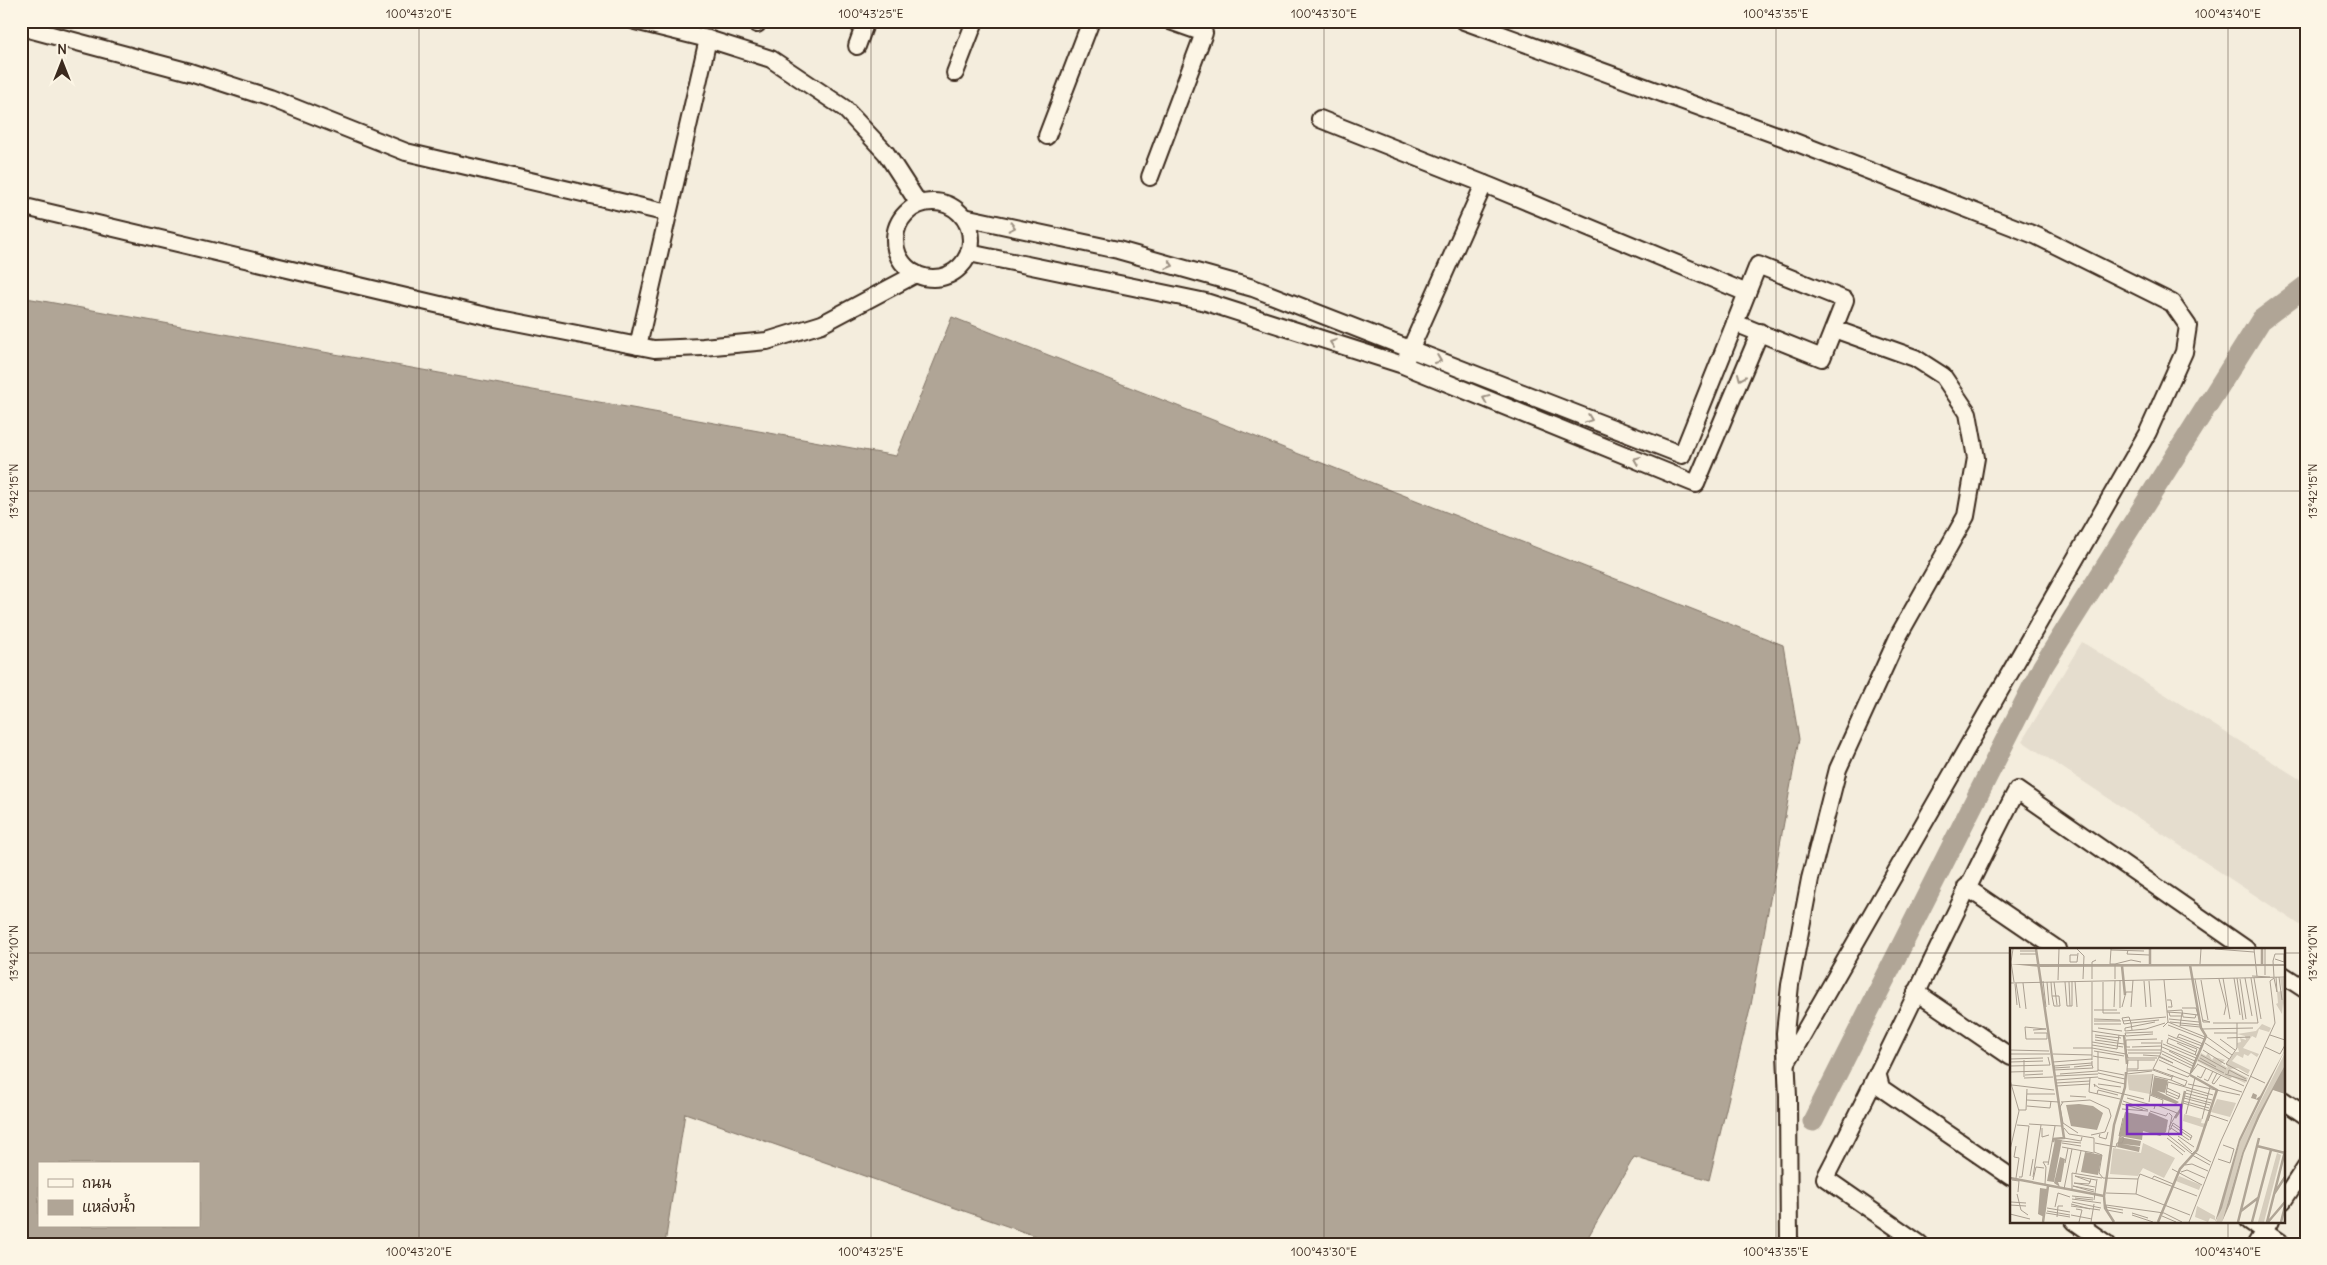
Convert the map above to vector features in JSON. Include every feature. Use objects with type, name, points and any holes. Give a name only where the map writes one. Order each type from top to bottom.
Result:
[{"type":"street","points":[[635,21],[708,39],[771,59],[844,108],[886,153],[919,204]]},
{"type":"street","points":[[857,46],[866,21]]},
{"type":"street","points":[[955,73],[975,21]]},
{"type":"street","points":[[1047,136],[1091,21]]},
{"type":"street","points":[[1150,177],[1207,27],[1170,21]]},
{"type":"street","points":[[1464,21],[1498,27],[2037,236],[2172,303],[2188,326],[2184,352],[2148,432],[1787,1062]]},
{"type":"street","points":[[21,27],[190,72],[270,98],[406,152],[668,213]]},
{"type":"street","points":[[638,346],[708,39]]},
{"type":"street","points":[[1320,119],[1484,184],[1747,293]]},
{"type":"street","points":[[1403,365],[1484,184]]},
{"type":"street","points":[[931,202],[944,203],[955,208],[964,217],[970,228],[971,241],[969,253],[963,264],[953,272],[941,277],[928,278],[916,274],[898,256],[895,238],[900,220],[908,210],[919,204],[931,202]]},
{"type":"street","points":[[21,206],[496,318],[654,349],[768,341],[822,324],[916,274]]},
{"type":"street","points":[[964,217],[1118,250],[1253,288],[1682,455],[1758,265],[1845,300],[1822,358],[1735,323]]},
{"type":"street","points":[[969,253],[1206,302],[1403,365],[1696,484],[1760,332]]},
{"type":"street","points":[[1789,1244],[1785,1033],[1790,985],[1810,879],[1838,769],[1900,633],[1966,516],[1976,458],[1968,413],[1943,376],[1915,358],[1834,329]]},
{"type":"street","points":[[1660,469],[1670,450]]},
{"type":"street","points":[[1920,1244],[1825,1178],[1878,1076],[1966,887],[2017,790],[2245,948]]},
{"type":"street","points":[[1966,887],[2056,948]]},
{"type":"street","points":[[2284,976],[2306,990]]},
{"type":"street","points":[[1916,992],[2010,1056]]},
{"type":"street","points":[[1878,1076],[1881,1088],[2010,1177]]},
{"type":"street","points":[[2284,1101],[2306,1116]]},
{"type":"street","points":[[2284,1199],[2306,1166]]},
{"type":"street","points":[[2075,1222],[2107,1244]]},
{"type":"street","points":[[2250,1222],[2282,1244]]},
{"type":"shaded area","points":[[2082,642],[2306,783],[2306,929],[2022,741]]},
{"type":"water","points":[[21,297],[896,456],[952,317],[1783,645],[1799,739],[1751,1005],[1709,1180],[1634,1157],[1584,1244],[1058,1244],[685,1113],[665,1244],[21,1244]]},
{"type":"waterway","points":[[1813,1121],[2043,666],[2261,320],[2306,286]]}]
